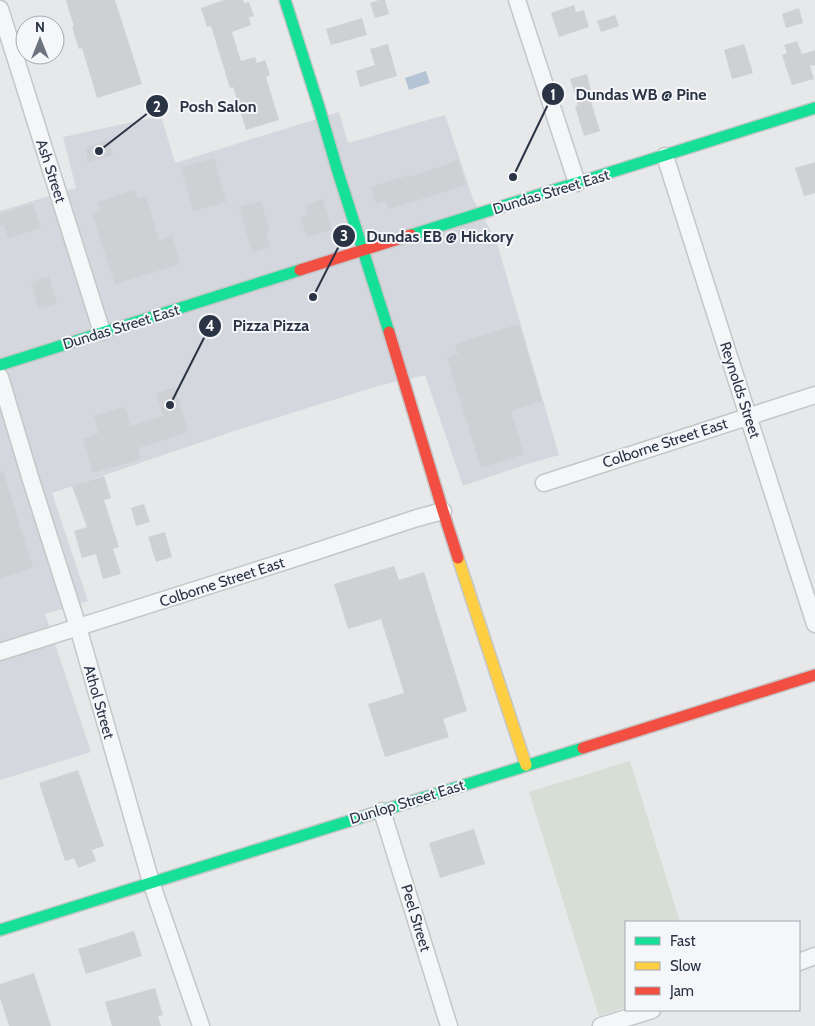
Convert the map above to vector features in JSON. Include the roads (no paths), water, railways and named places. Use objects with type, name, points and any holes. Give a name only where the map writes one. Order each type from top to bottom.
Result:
[{"type":"street","points":[[285,0],[320,107],[337,169],[364,250],[443,511],[526,765]]},
{"type":"street","points":[[517,0],[577,183]]},
{"type":"street","name":"Ash Street","points":[[0,10],[102,332]]},
{"type":"street","name":"Dundas Street East","points":[[0,365],[815,108]]},
{"type":"street","name":"Reynolds Street","points":[[666,156],[815,624]]},
{"type":"street","name":"Athol Street","points":[[0,377],[78,627],[150,882],[201,1026]]},
{"type":"street","name":"Colborne Street East","points":[[544,482],[815,395]]},
{"type":"street","name":"Colborne Street East","points":[[0,652],[443,511]]},
{"type":"street","name":"Dunlop Street East","points":[[0,930],[815,675]]},
{"type":"street","name":"Peel Street","points":[[382,810],[449,1026]]},
{"type":"street","points":[[800,962],[815,956]]},
{"type":"street","points":[[601,1026],[649,1011]]},
{"type":"water","points":[[426,71],[430,83],[409,90],[405,78]]},
{"type":"place","name":"Posh Salon","points":[[99,151]]},
{"type":"place","name":"Dundas WB @ Pine","points":[[513,177]]},
{"type":"place","name":"Dundas EB @ Hickory","points":[[313,297]]},
{"type":"place","name":"Pizza Pizza","points":[[170,405]]}]
